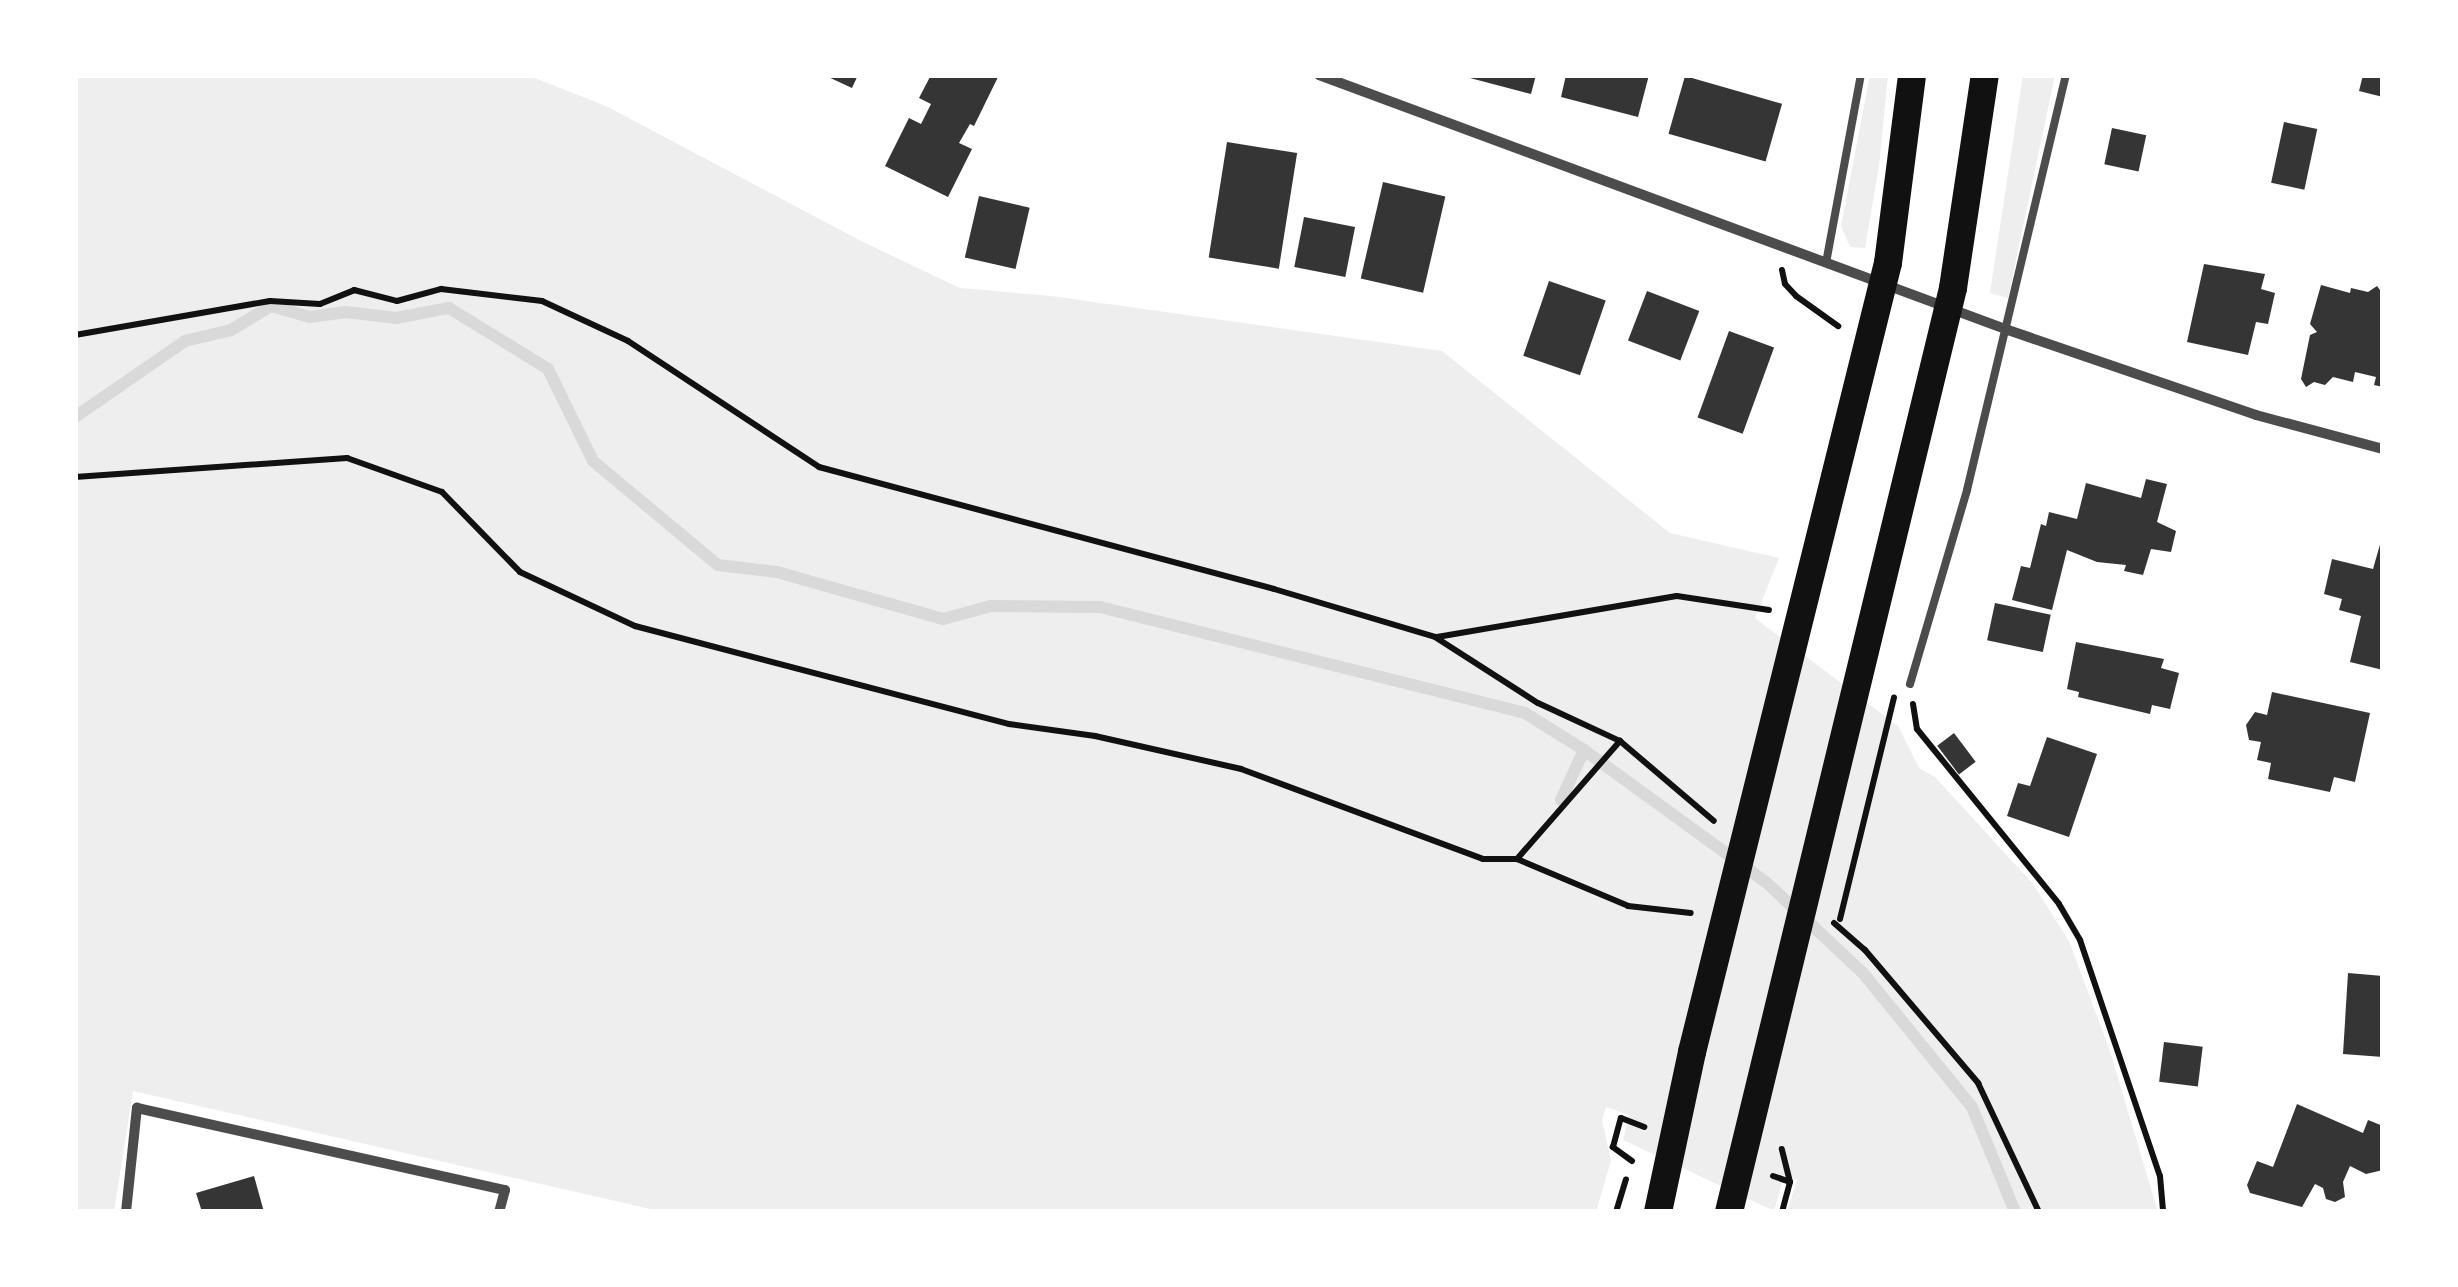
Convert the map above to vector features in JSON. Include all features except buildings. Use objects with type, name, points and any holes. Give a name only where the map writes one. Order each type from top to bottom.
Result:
[{"type":"highway","points":[[1658,1212],[1888,263],[1912,75]]},
{"type":"highway","points":[[1732,1202],[1953,288],[1985,75]]},
{"type":"street","points":[[1324,76],[2008,330],[2256,415],[2383,449]]},
{"type":"street","points":[[126,1212],[137,1108],[504,1190],[500,1212]]},
{"type":"lane","points":[[1826,263],[1861,75]]},
{"type":"lane","points":[[1910,684],[2008,330],[2066,75]]},
{"type":"path","points":[[1783,267],[1782,276],[1796,296],[1841,328]]},
{"type":"path","points":[[75,334],[270,301],[320,304],[354,290],[397,301],[441,288],[542,301],[628,341],[818,466],[1436,637],[1538,702],[1620,740],[1723,828]]},
{"type":"path","points":[[77,475],[347,458],[442,492],[520,572],[635,626],[1009,724],[1095,736],[1241,769],[1482,859],[1516,858],[1628,906],[1703,914]]},
{"type":"path","points":[[1436,637],[1677,596],[1776,611]]},
{"type":"path","points":[[1917,729],[2059,904],[2080,940],[2160,1176],[2163,1212]]},
{"type":"path","points":[[1516,858],[1620,740]]},
{"type":"path","points":[[1824,914],[1865,950],[1978,1082],[2039,1212]]},
{"type":"path","points":[[1621,1118],[1614,1147],[1632,1161]]},
{"type":"path","points":[[1782,1212],[1790,1182]]},
{"type":"shaded area","points":[[75,75],[527,75],[606,106],[861,241],[960,288],[1051,296],[1442,351],[1670,533],[1779,558],[1755,618],[1898,726],[1919,768],[1935,777],[2033,884],[2069,941],[2110,1051],[2158,1212],[1787,1212],[1797,1180],[1784,1175],[1774,1211],[1623,1140],[1629,1115],[1606,1107],[1602,1120],[1611,1161],[1596,1212],[664,1212],[133,1091],[114,1212],[75,1212]]},
{"type":"shaded area","points":[[1870,75],[1888,75],[1879,166],[1865,248],[1850,247],[1841,226]]},
{"type":"shaded area","points":[[2023,75],[2055,75],[2008,298],[1990,293]]},
{"type":"waterway","points":[[75,417],[185,341],[231,330],[271,306],[310,317],[346,312],[396,318],[449,308],[548,369],[593,461],[718,565],[777,572],[943,619],[991,606],[1100,607],[1525,713],[1584,750],[1767,883],[1863,973],[1972,1107],[2015,1212]]},
{"type":"waterway","points":[[1561,800],[1584,750]]}]
